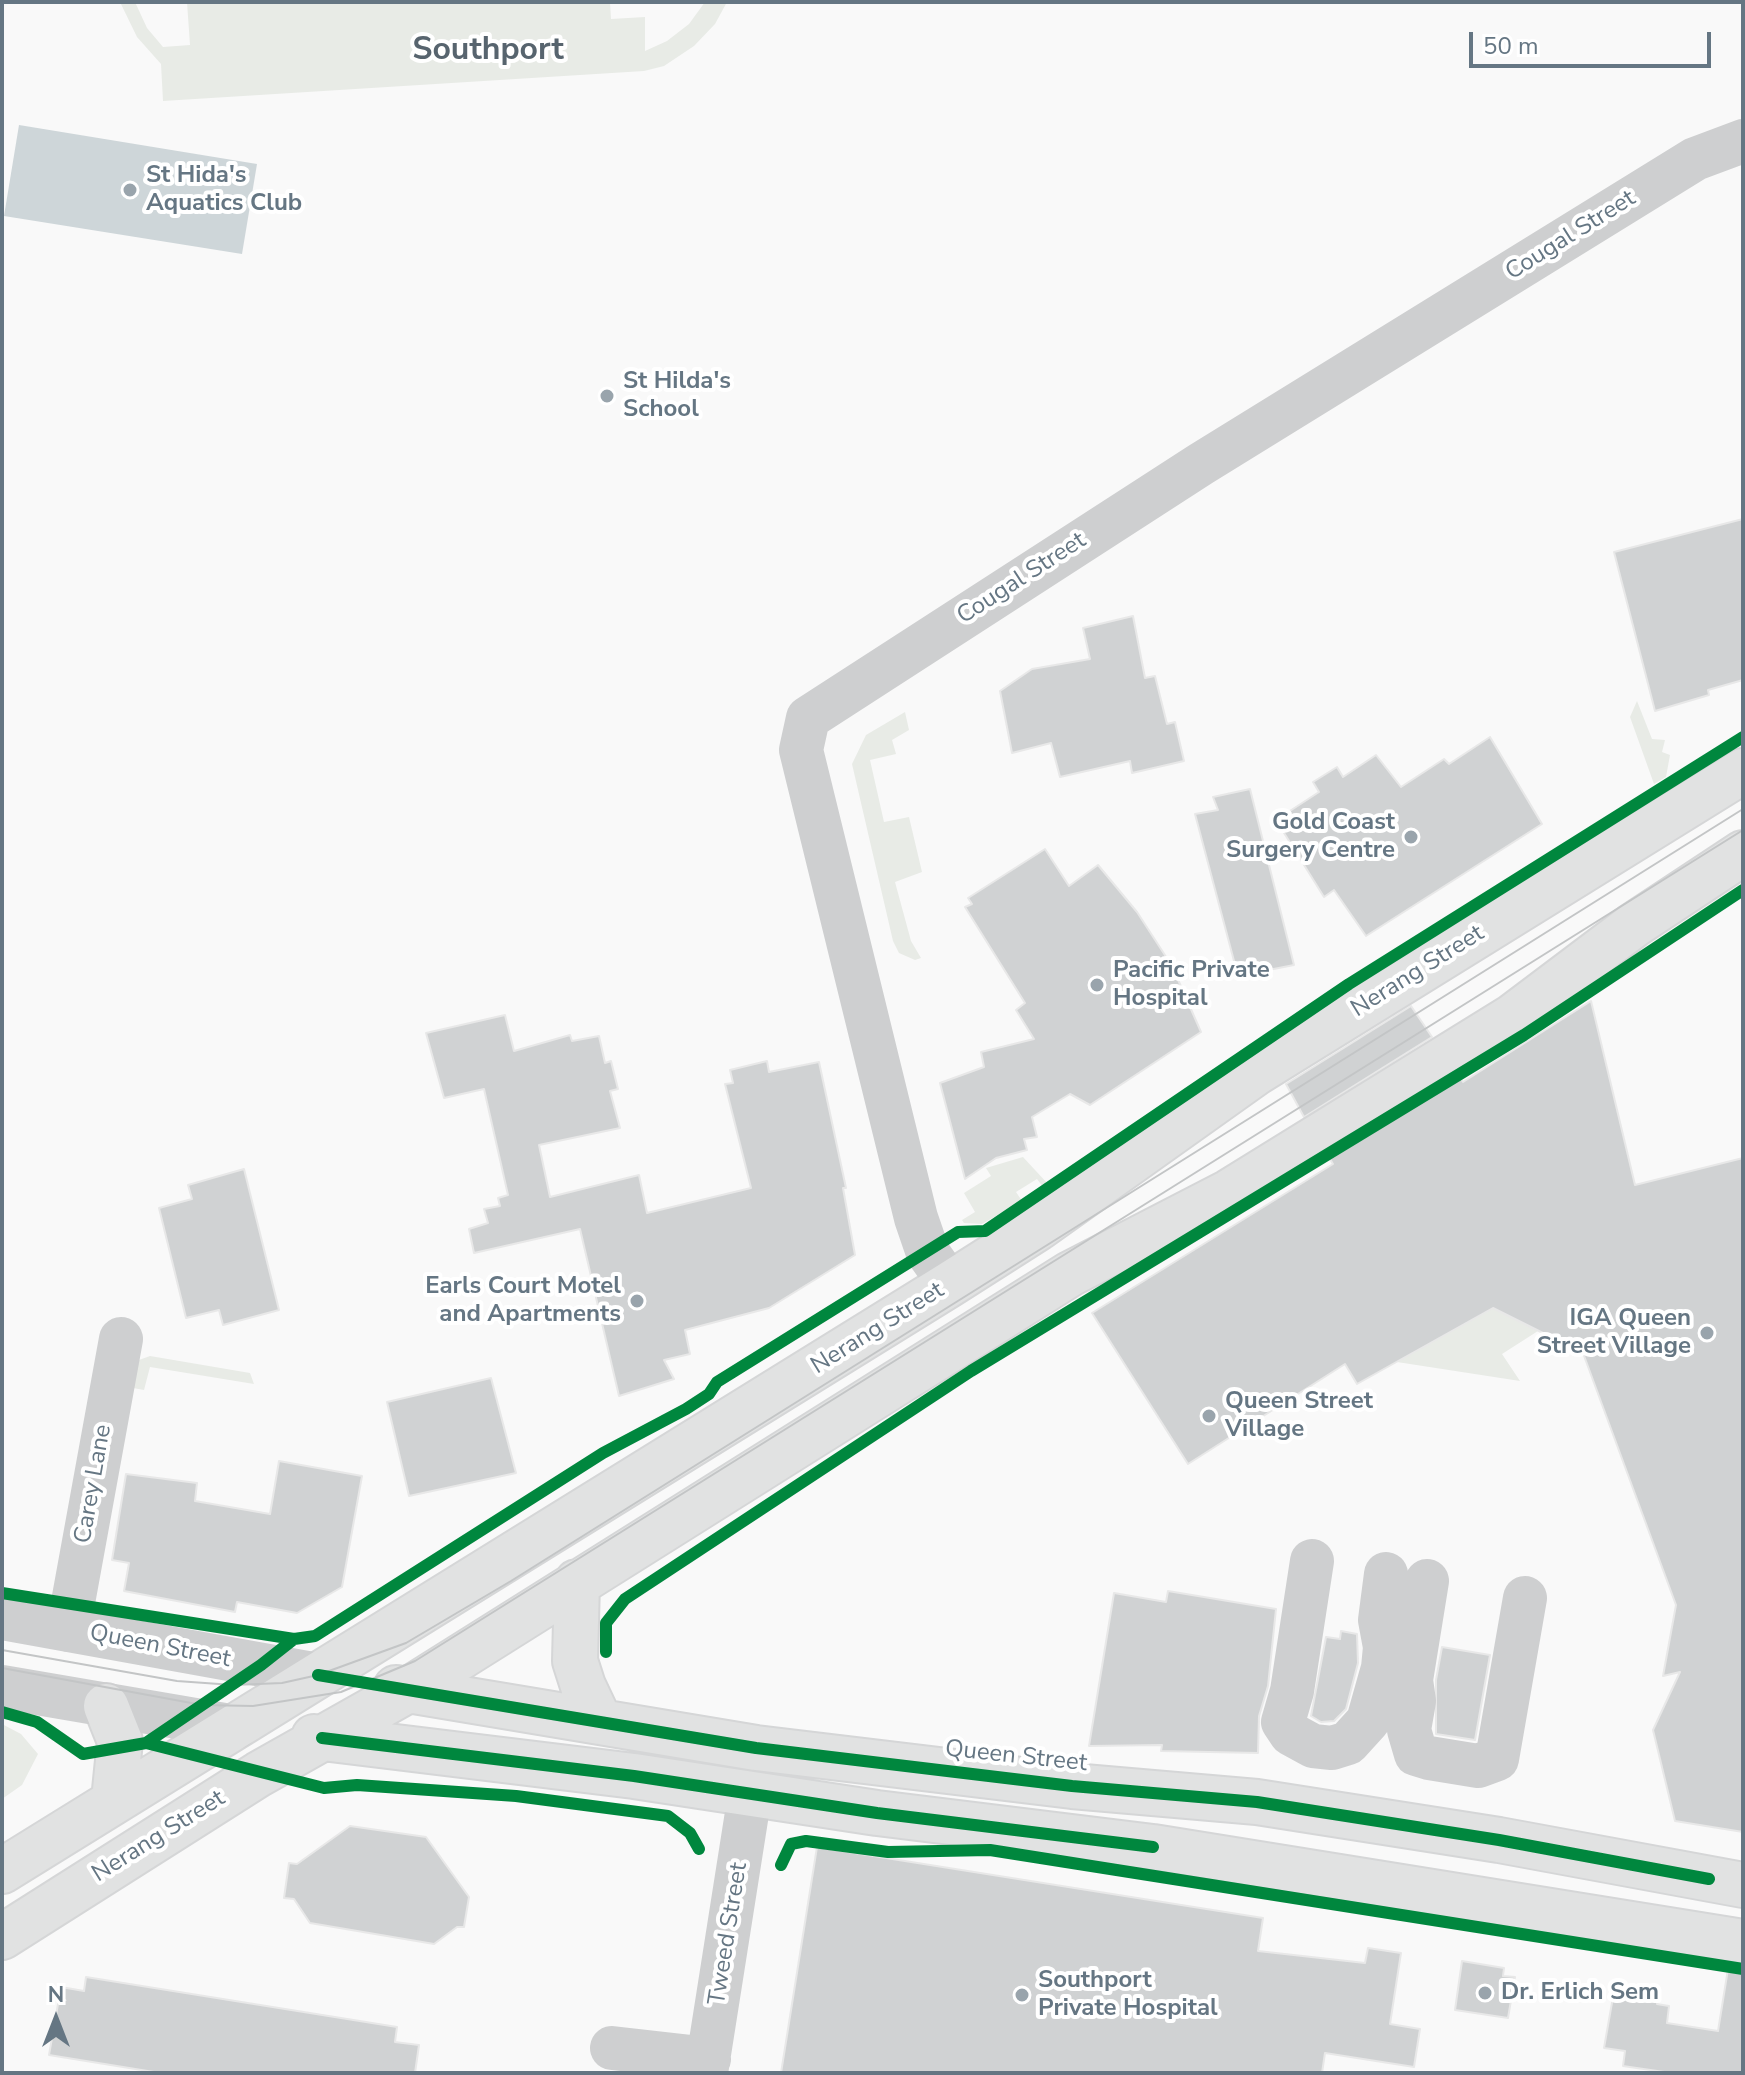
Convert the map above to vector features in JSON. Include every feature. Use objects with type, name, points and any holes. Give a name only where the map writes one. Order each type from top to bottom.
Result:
[{"type":"main road","name":"Nerang Street","points":[[2,1871],[950,1284],[1038,1228],[1257,1072],[1743,771]]},
{"type":"main road","name":"Nerang Street","points":[[2,1937],[246,1782],[408,1690],[1070,1274],[1240,1185],[1485,1034],[1634,925],[1743,853]]},
{"type":"main road","points":[[577,1582],[575,1661],[600,1722]]},
{"type":"main road","name":"Queen Street","points":[[318,1675],[771,1750],[1072,1786],[1257,1802],[1499,1840],[1743,1885]]},
{"type":"main road","points":[[106,1706],[120,1741],[114,1800]]},
{"type":"main road","points":[[236,1727],[634,1776],[1153,1847],[1743,1942]]},
{"type":"street","name":"Cougal Street","points":[[950,1284],[928,1253],[912,1203],[801,750],[808,718],[1241,439],[1695,159],[1743,141]]},
{"type":"street","name":"Carey Lane","points":[[68,1630],[121,1339]]},
{"type":"street","points":[[1312,1561],[1292,1691],[1283,1722],[1291,1734],[1313,1746],[1332,1748],[1348,1743],[1368,1721],[1383,1668],[1385,1647],[1380,1620],[1406,1578],[1414,1701],[1409,1730],[1416,1754],[1478,1766],[1497,1759],[1525,1598]]},
{"type":"street","name":"Queen Street","points":[[2,1618],[318,1675]]},
{"type":"street","points":[[2,1687],[236,1727]]},
{"type":"street","name":"Tweed Street","points":[[708,2066],[750,1794]]},
{"type":"street","points":[[612,2048],[708,2066]]},
{"type":"shaded area","points":[[120,2],[135,2],[147,28],[163,47],[190,45],[187,2],[610,2],[611,19],[645,17],[645,51],[667,41],[689,24],[705,2],[727,2],[715,24],[694,46],[664,66],[644,71],[163,101],[161,64],[137,37]]},
{"type":"shaded area","name":"St Hida's Aquatics Club","points":[[19,125],[257,164],[242,254],[4,216]]},
{"type":"shaded area","points":[[1637,701],[1652,739],[1665,740],[1662,752],[1670,755],[1666,777],[1654,784],[1630,717]]},
{"type":"shaded area","points":[[905,712],[909,730],[892,740],[896,754],[870,760],[884,822],[909,817],[922,872],[895,882],[911,941],[921,958],[915,960],[899,953],[893,941],[852,764],[866,735]]},
{"type":"shaded area","points":[[1023,1157],[1048,1184],[1043,1187],[1037,1179],[1016,1192],[1022,1201],[982,1224],[964,1223],[962,1220],[975,1212],[964,1193],[991,1176],[986,1168]]},
{"type":"shaded area","points":[[1469,1294],[1538,1331],[1502,1354],[1520,1381],[1397,1362]]},
{"type":"shaded area","points":[[150,1356],[250,1373],[254,1384],[150,1367],[144,1390],[133,1388],[139,1360]]},
{"type":"shaded area","points":[[2,1724],[21,1734],[38,1754],[22,1785],[2,1799]]},
{"type":"building","points":[[1743,519],[1743,680],[1708,690],[1709,695],[1655,711],[1614,552]]},
{"type":"building","points":[[1133,616],[1145,678],[1155,676],[1167,724],[1175,722],[1184,761],[1132,773],[1130,761],[1060,777],[1051,743],[1012,753],[1000,691],[1032,669],[1090,659],[1083,628]]},
{"type":"building","name":"Gold Coast Surgery Centre","points":[[1490,737],[1542,824],[1366,936],[1334,890],[1324,897],[1276,820],[1319,792],[1313,782],[1337,767],[1343,777],[1376,755],[1401,787],[1444,759],[1449,764]]},
{"type":"building","points":[[1250,789],[1294,965],[1238,976],[1195,814],[1218,810],[1213,797]]},
{"type":"building","name":"Pacific Private Hospital","points":[[1045,849],[1069,886],[1098,865],[1137,912],[1172,966],[1201,1032],[1090,1105],[1070,1094],[1032,1117],[1037,1137],[1024,1139],[1027,1150],[996,1158],[965,1179],[940,1083],[984,1067],[981,1052],[1034,1039],[1016,1010],[1025,1003],[965,907],[972,904],[968,898]]},
{"type":"building","name":"Queen Street Village","points":[[1591,1001],[1635,1185],[1743,1158],[1743,1832],[1675,1821],[1653,1730],[1680,1672],[1663,1676],[1676,1605],[1583,1353],[1493,1308],[1357,1384],[1345,1364],[1188,1464],[1092,1313],[1333,1164],[1330,1159],[1460,1078],[1463,1082]]},
{"type":"building","points":[[1411,1006],[1432,1037],[1304,1117],[1286,1084]]},
{"type":"building","points":[[505,1015],[514,1051],[570,1035],[572,1041],[599,1036],[605,1063],[611,1061],[618,1089],[610,1091],[620,1128],[539,1145],[550,1197],[639,1175],[647,1213],[751,1188],[725,1084],[733,1083],[730,1070],[767,1061],[769,1072],[819,1062],[846,1188],[843,1188],[855,1255],[769,1308],[685,1330],[690,1354],[664,1360],[674,1379],[619,1396],[580,1229],[474,1253],[469,1229],[488,1223],[484,1209],[500,1206],[498,1198],[508,1195],[484,1089],[444,1098],[426,1033]]},
{"type":"building","points":[[244,1169],[279,1310],[223,1325],[219,1310],[186,1318],[159,1208],[192,1199],[188,1185]]},
{"type":"building","points":[[491,1378],[516,1473],[409,1496],[387,1402]]},
{"type":"building","points":[[279,1461],[362,1476],[342,1587],[297,1613],[237,1602],[235,1612],[124,1591],[129,1563],[112,1560],[126,1474],[197,1483],[195,1501],[270,1514]]},
{"type":"building","points":[[1168,1591],[1276,1609],[1268,1686],[1259,1716],[1258,1753],[1161,1751],[1162,1745],[1089,1746],[1114,1593],[1166,1602]]},
{"type":"building","points":[[1341,1631],[1357,1634],[1358,1663],[1346,1709],[1334,1721],[1321,1722],[1311,1716],[1326,1637],[1340,1639]]},
{"type":"building","points":[[1442,1647],[1490,1655],[1475,1740],[1436,1734],[1436,1680]]},
{"type":"building","points":[[350,1826],[426,1837],[469,1897],[464,1927],[457,1927],[434,1944],[310,1923],[294,1899],[284,1898],[289,1863],[297,1864]]},
{"type":"building","name":"Southport Private Hospital","points":[[817,1847],[1263,1918],[1258,1951],[1365,1963],[1368,1948],[1401,1953],[1390,2024],[1420,2029],[1414,2067],[1325,2053],[1322,2073],[781,2073]]},
{"type":"building","name":"Dr. Erlich Sem","points":[[1462,1961],[1504,1968],[1503,1976],[1515,1977],[1508,2018],[1455,2010]]},
{"type":"building","points":[[1728,1969],[1743,1970],[1743,2073],[1671,2073],[1623,2066],[1625,2051],[1604,2048],[1613,1997],[1630,1999],[1632,1990],[1659,1994],[1657,2004],[1669,2006],[1667,2023],[1718,2031]]},
{"type":"building","points":[[86,1977],[397,2027],[395,2042],[419,2045],[415,2073],[160,2073],[49,2055],[61,1987],[84,1991]]},
{"type":"tram line","points":[[2,1650],[177,1681],[233,1685],[282,1683],[318,1675],[406,1643],[511,1581],[1743,809]]},
{"type":"tram line","points":[[2,1668],[202,1705],[253,1706],[341,1692],[415,1661],[1743,830]]},
{"type":"cycle path","points":[[294,1639],[315,1636],[603,1453],[686,1409],[709,1394],[717,1382],[958,1232],[985,1231],[1349,984],[1743,737]]},
{"type":"cycle path","points":[[606,1652],[606,1623],[625,1599],[971,1371],[1524,1035],[1743,890]]},
{"type":"cycle path","points":[[2,1593],[294,1639],[146,1743],[324,1788],[357,1785],[516,1796],[668,1816],[690,1833],[699,1849]]},
{"type":"cycle path","points":[[318,1675],[756,1748],[1072,1786],[1257,1802],[1499,1840],[1709,1879]]},
{"type":"cycle path","points":[[2,1712],[37,1722],[83,1754],[146,1743]]},
{"type":"cycle path","points":[[322,1738],[634,1776],[877,1813],[1153,1847]]},
{"type":"cycle path","points":[[781,1865],[791,1844],[806,1841],[888,1852],[990,1850],[1743,1969]]},
{"type":"place","name":"St Hida's Aquatics Club","points":[[130,190]]},
{"type":"place","name":"St Hilda's School","points":[[607,396]]},
{"type":"place","name":"Gold Coast Surgery Centre","points":[[1411,837]]},
{"type":"place","name":"Pacific Private Hospital","points":[[1097,985]]},
{"type":"place","name":"Earls Court Motel and Apartments","points":[[637,1301]]},
{"type":"place","name":"IGA Queen Street Village","points":[[1707,1333]]},
{"type":"place","name":"Queen Street Village","points":[[1209,1416]]},
{"type":"place","name":"Dr. Erlich Sem","points":[[1485,1993]]},
{"type":"place","name":"Southport Private Hospital","points":[[1022,1995]]},
{"type":"district","name":"Southport","points":[[488,51]]}]
